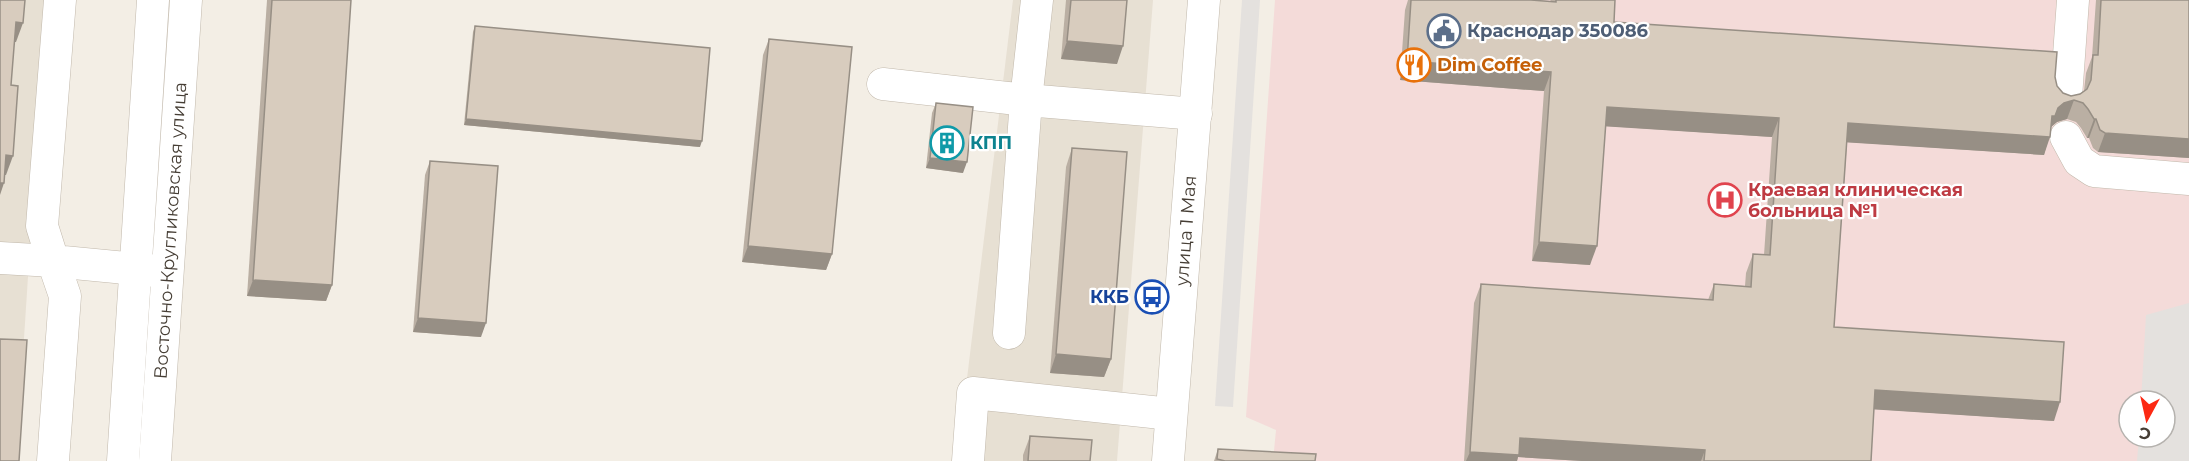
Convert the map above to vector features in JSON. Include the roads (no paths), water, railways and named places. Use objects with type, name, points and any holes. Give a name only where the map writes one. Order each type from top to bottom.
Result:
[{"type":"street","points":[[53,461],[65,296],[42,226],[60,0]]},
{"type":"street","name":"Восточно-Кругликовская улица","points":[[123,461],[153,0]]},
{"type":"street","name":"Восточно-Кругликовская улица","points":[[155,461],[186,0]]},
{"type":"street","points":[[1009,333],[1026,100],[1037,0]]},
{"type":"street","name":"улица 1 Мая","points":[[1168,461],[1204,0]]},
{"type":"street","points":[[2066,97],[2073,0]]},
{"type":"street","points":[[882,84],[1026,100],[1196,114]]},
{"type":"street","points":[[2066,137],[2079,161],[2094,171],[2189,179]]},
{"type":"street","points":[[0,258],[168,272]]},
{"type":"street","points":[[968,461],[974,393],[1171,414]]},
{"type":"place","name":"Краснодар 350086","points":[[1444,31]]},
{"type":"place","name":"Dim Coffee","points":[[1414,65]]},
{"type":"place","name":"КПП","points":[[947,143]]},
{"type":"place","name":"Краевая клиническая больница №1","points":[[1725,200]]},
{"type":"place","name":"ККБ","points":[[1152,297]]}]
